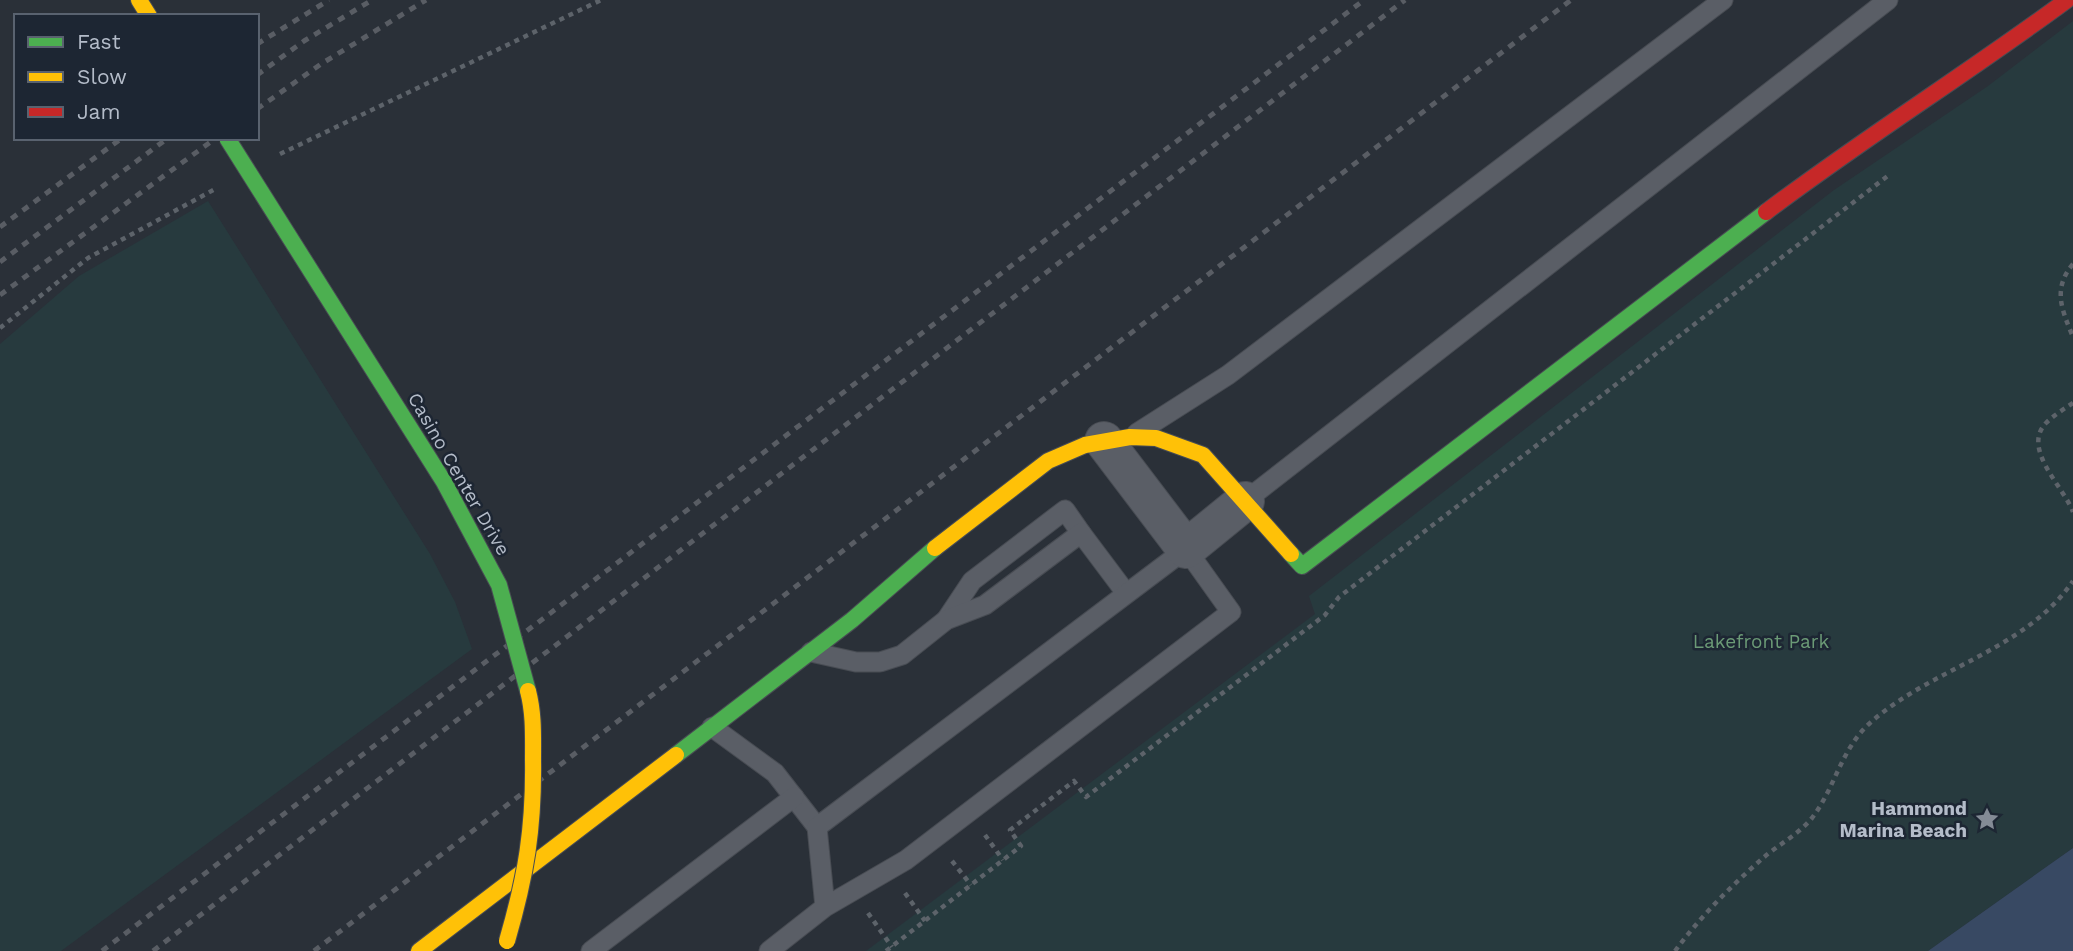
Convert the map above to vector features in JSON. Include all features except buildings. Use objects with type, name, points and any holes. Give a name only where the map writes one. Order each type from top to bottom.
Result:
[{"type":"street","points":[[419,951],[852,620],[920,559],[1048,461],[1085,445],[1117,439],[1156,438],[1203,455],[1302,566],[1810,179],[1977,67],[2067,0]]},
{"type":"street","name":"Casino Center Drive","points":[[228,140],[444,482],[499,585],[533,710],[534,816],[525,881],[505,946]]},
{"type":"street","points":[[1117,439],[1186,549],[1245,501]]},
{"type":"lane","points":[[1117,439],[1228,375],[1723,0]]},
{"type":"lane","points":[[1245,501],[1888,0]]},
{"type":"lane","points":[[810,652],[856,662],[880,662],[902,655],[946,620],[972,581],[1065,510],[1126,593]]},
{"type":"lane","points":[[946,620],[985,606],[1081,533]]},
{"type":"lane","points":[[769,951],[825,907],[906,860],[1231,611],[1186,549],[817,827]]},
{"type":"lane","points":[[712,727],[763,763],[817,827],[825,907]]},
{"type":"lane","points":[[591,951],[794,797]]},
{"type":"path","points":[[272,158],[601,0]]},
{"type":"path","points":[[886,951],[1021,846],[1010,830],[1074,781],[1086,797],[1325,615],[1339,597],[1660,348],[1898,168]]},
{"type":"path","points":[[0,328],[88,258],[223,185]]},
{"type":"path","points":[[2073,264],[2062,281],[2059,294],[2073,337]]},
{"type":"path","points":[[2073,403],[2046,423],[2039,434],[2038,448],[2073,512]]},
{"type":"path","points":[[1675,951],[1742,876],[1811,818],[1843,757],[1869,724],[1929,682],[2016,635],[2038,618],[2073,581]]},
{"type":"path","points":[[852,892],[892,947]]},
{"type":"green space","name":"Lakefront Park","points":[[2073,21],[2073,848],[1928,951],[866,951],[1315,614],[1309,596],[1834,190],[1988,86]]},
{"type":"green space","points":[[208,201],[430,554],[455,602],[472,649],[61,951],[0,951],[0,344],[79,276]]},
{"type":"water","points":[[2073,848],[2073,951],[1928,951]]},
{"type":"railway","points":[[259,43],[329,0]]},
{"type":"railway","points":[[259,74],[304,41],[372,0]]},
{"type":"railway","points":[[259,108],[321,64],[426,0]]},
{"type":"railway","points":[[102,951],[1364,0]]},
{"type":"railway","points":[[153,951],[1405,0]]},
{"type":"railway","points":[[314,951],[1571,0]]},
{"type":"railway","points":[[0,227],[119,140]]},
{"type":"railway","points":[[0,262],[165,140]]},
{"type":"railway","points":[[0,295],[213,140]]},
{"type":"traffic: fast","points":[[228,140],[444,482],[499,585],[528,691]]},
{"type":"traffic: fast","points":[[1291,554],[1302,566],[1766,212]]},
{"type":"traffic: fast","points":[[676,755],[852,620],[935,548]]},
{"type":"traffic: slow","points":[[139,0],[148,14]]},
{"type":"traffic: slow","points":[[935,548],[1048,461],[1085,445],[1130,437],[1156,438],[1203,455],[1291,554]]},
{"type":"traffic: slow","points":[[507,941],[524,873],[530,830],[533,734],[528,691]]},
{"type":"traffic: slow","points":[[419,951],[676,755]]},
{"type":"traffic: jam","points":[[1766,212],[2067,0]]},
{"type":"place","name":"Hammond Marina Beach","points":[[1987,819]]}]
